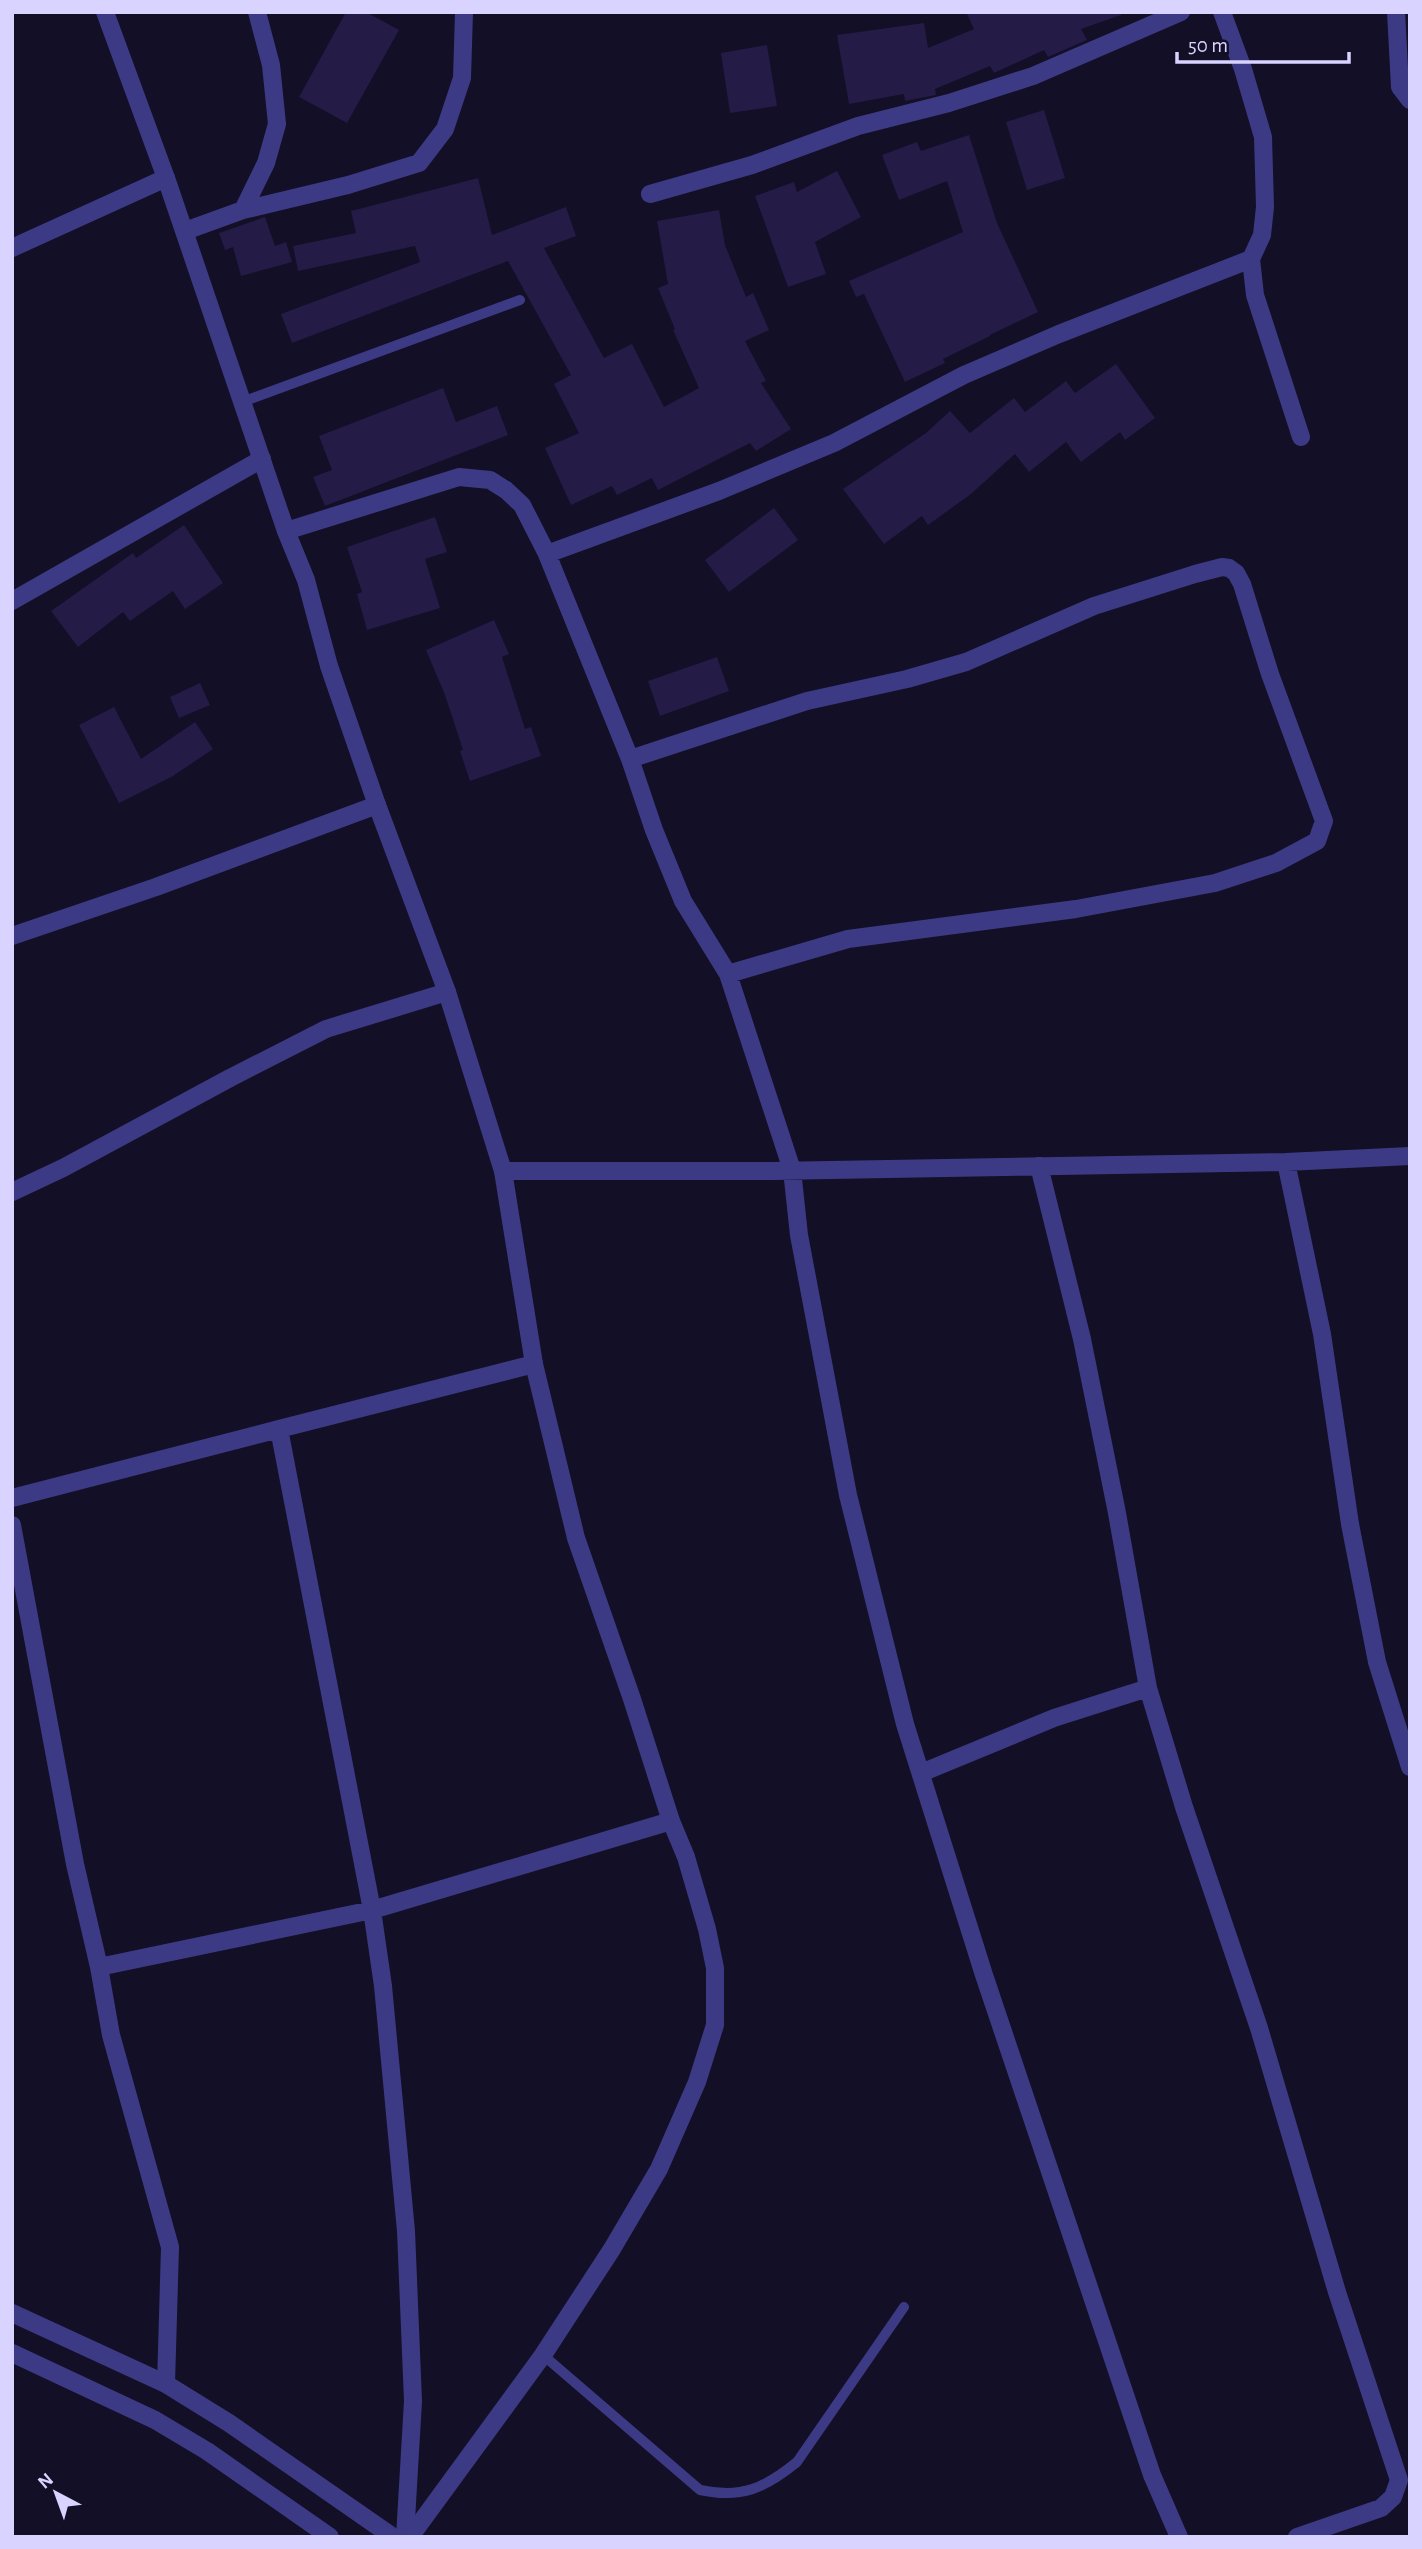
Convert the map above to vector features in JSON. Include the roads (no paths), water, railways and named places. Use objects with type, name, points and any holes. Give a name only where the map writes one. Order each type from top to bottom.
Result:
[{"type":"street","points":[[104,12],[166,178],[286,531],[306,580],[329,666],[377,805],[447,992],[503,1171],[534,1364],[576,1538],[671,1821],[686,1857],[707,1929],[715,1968],[715,2025],[697,2082],[659,2169],[612,2249],[543,2355],[408,2537]]},
{"type":"street","points":[[243,209],[266,163],[277,124],[271,65],[257,12]]},
{"type":"street","points":[[184,231],[243,209],[348,185],[419,163],[445,129],[462,78],[464,12]]},
{"type":"street","points":[[650,194],[752,165],[858,126],[949,103],[1033,76],[1181,12]]},
{"type":"street","points":[[1222,12],[1243,69],[1263,137],[1265,207],[1262,235],[1251,259],[1255,295],[1301,437]]},
{"type":"street","points":[[1396,12],[1400,87],[1410,100]]},
{"type":"street","points":[[12,248],[166,178]]},
{"type":"street","points":[[547,554],[719,491],[821,449],[964,375],[1059,334],[1251,259]]},
{"type":"street","points":[[12,601],[262,459]]},
{"type":"street","points":[[286,531],[459,477],[490,480],[506,490],[522,505],[547,554],[630,759],[654,831],[683,901],[728,974],[792,1170],[799,1235],[848,1496],[905,1724],[989,1987],[1152,2474],[1179,2537]]},
{"type":"street","points":[[630,759],[807,701],[907,679],[966,662],[1094,606],[1222,567],[1236,573],[1242,584],[1270,674],[1324,821],[1317,841],[1276,863],[1215,883],[1076,909],[848,939],[728,974]]},
{"type":"street","points":[[12,936],[156,887],[377,805]]},
{"type":"street","points":[[12,1192],[63,1168],[230,1077],[326,1029],[447,992]]},
{"type":"street","points":[[503,1171],[792,1170],[1286,1162],[1410,1156]]},
{"type":"street","points":[[1286,1162],[1322,1334],[1350,1524],[1377,1662],[1410,1767]]},
{"type":"street","points":[[1039,1166],[1082,1339],[1148,1688],[1184,1807],[1259,2028],[1337,2292],[1399,2480],[1393,2497],[1381,2508],[1297,2537]]},
{"type":"street","points":[[12,1499],[534,1364]]},
{"type":"street","points":[[279,1429],[372,1910],[383,1986],[409,2283],[413,2401],[408,2537]]},
{"type":"street","points":[[12,1525],[75,1864],[99,1967],[111,2035],[170,2247],[166,2384]]},
{"type":"street","points":[[920,1773],[1054,1718],[1148,1688]]},
{"type":"street","points":[[99,1967],[372,1910],[671,1821]]},
{"type":"street","points":[[12,2314],[166,2384],[229,2423],[393,2537]]},
{"type":"street","points":[[12,2353],[155,2420],[207,2451],[330,2537]]},
{"type":"lane","points":[[242,402],[520,300]]},
{"type":"lane","points":[[543,2355],[700,2490],[722,2495],[743,2492],[775,2480],[797,2462],[904,2307]]}]
